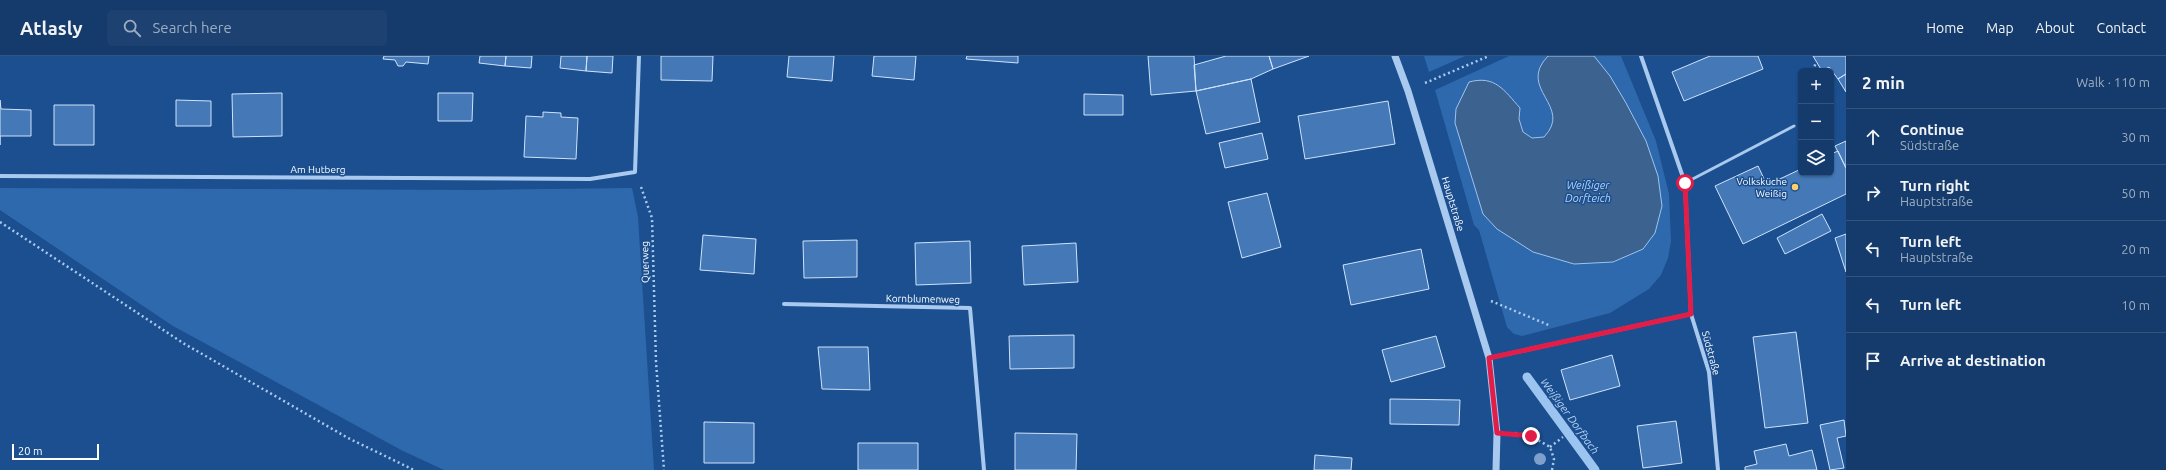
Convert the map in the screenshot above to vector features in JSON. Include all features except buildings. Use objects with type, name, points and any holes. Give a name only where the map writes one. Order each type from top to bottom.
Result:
[{"type":"street","points":[[635,172],[639,56]]},
{"type":"street","name":"Hauptstraße","points":[[1395,56],[1408,91],[1489,358],[1497,433],[1496,470]]},
{"type":"street","name":"Südstraße","points":[[1641,56],[1685,183],[1691,314],[1709,372],[1718,470]]},
{"type":"street","name":"Am Hutberg","points":[[0,176],[590,178],[635,172]]},
{"type":"street","name":"Kornblumenweg","points":[[784,304],[970,308],[984,470]]},
{"type":"street","points":[[1489,358],[1691,314]]},
{"type":"lane","points":[[1685,183],[1794,126]]},
{"type":"path","points":[[1408,91],[1489,56]]},
{"type":"path","points":[[1814,68],[1816,62]]},
{"type":"path","name":"Querweg","points":[[635,172],[652,218],[656,362],[664,470]]},
{"type":"path","points":[[0,222],[184,343],[348,438],[414,470]]},
{"type":"path","points":[[1490,301],[1582,338]]},
{"type":"path","points":[[1497,433],[1531,436],[1550,447],[1554,459],[1552,470]]},
{"type":"path","points":[[1550,447],[1563,437]]},
{"type":"shaded area","points":[[1424,56],[1465,56],[1429,72]]},
{"type":"shaded area","points":[[1509,56],[1548,56],[1540,68],[1538,78],[1553,116],[1551,126],[1544,137],[1532,138],[1523,132],[1519,119],[1520,108],[1455,123],[1483,214],[1497,229],[1646,141],[1610,76],[1593,56],[1621,56],[1656,141],[1669,194],[1671,241],[1668,258],[1661,275],[1649,289],[1610,313],[1522,336],[1514,334],[1507,327],[1479,230],[1474,225],[1435,90]]},
{"type":"shaded area","points":[[0,188],[479,190],[632,188],[638,217],[654,470],[444,470],[403,451],[173,326],[0,210]]},
{"type":"water","name":"Weißiger Dorfteich","points":[[1548,56],[1594,56],[1610,76],[1626,103],[1646,141],[1658,176],[1662,206],[1655,233],[1643,249],[1613,262],[1574,264],[1533,252],[1497,229],[1483,214],[1455,123],[1456,109],[1469,82],[1478,80],[1492,82],[1504,90],[1520,108],[1519,119],[1523,132],[1532,138],[1544,137],[1551,126],[1553,116],[1538,78],[1540,68]]},
{"type":"waterway","name":"Weißiger Dorfbach","points":[[1527,377],[1595,470]]},
{"type":"place","name":"Volksküche Weißig","points":[[1795,187]]},
{"type":"route","points":[[1531,436],[1513,433],[1497,433],[1489,358],[1691,314],[1685,183]]}]
